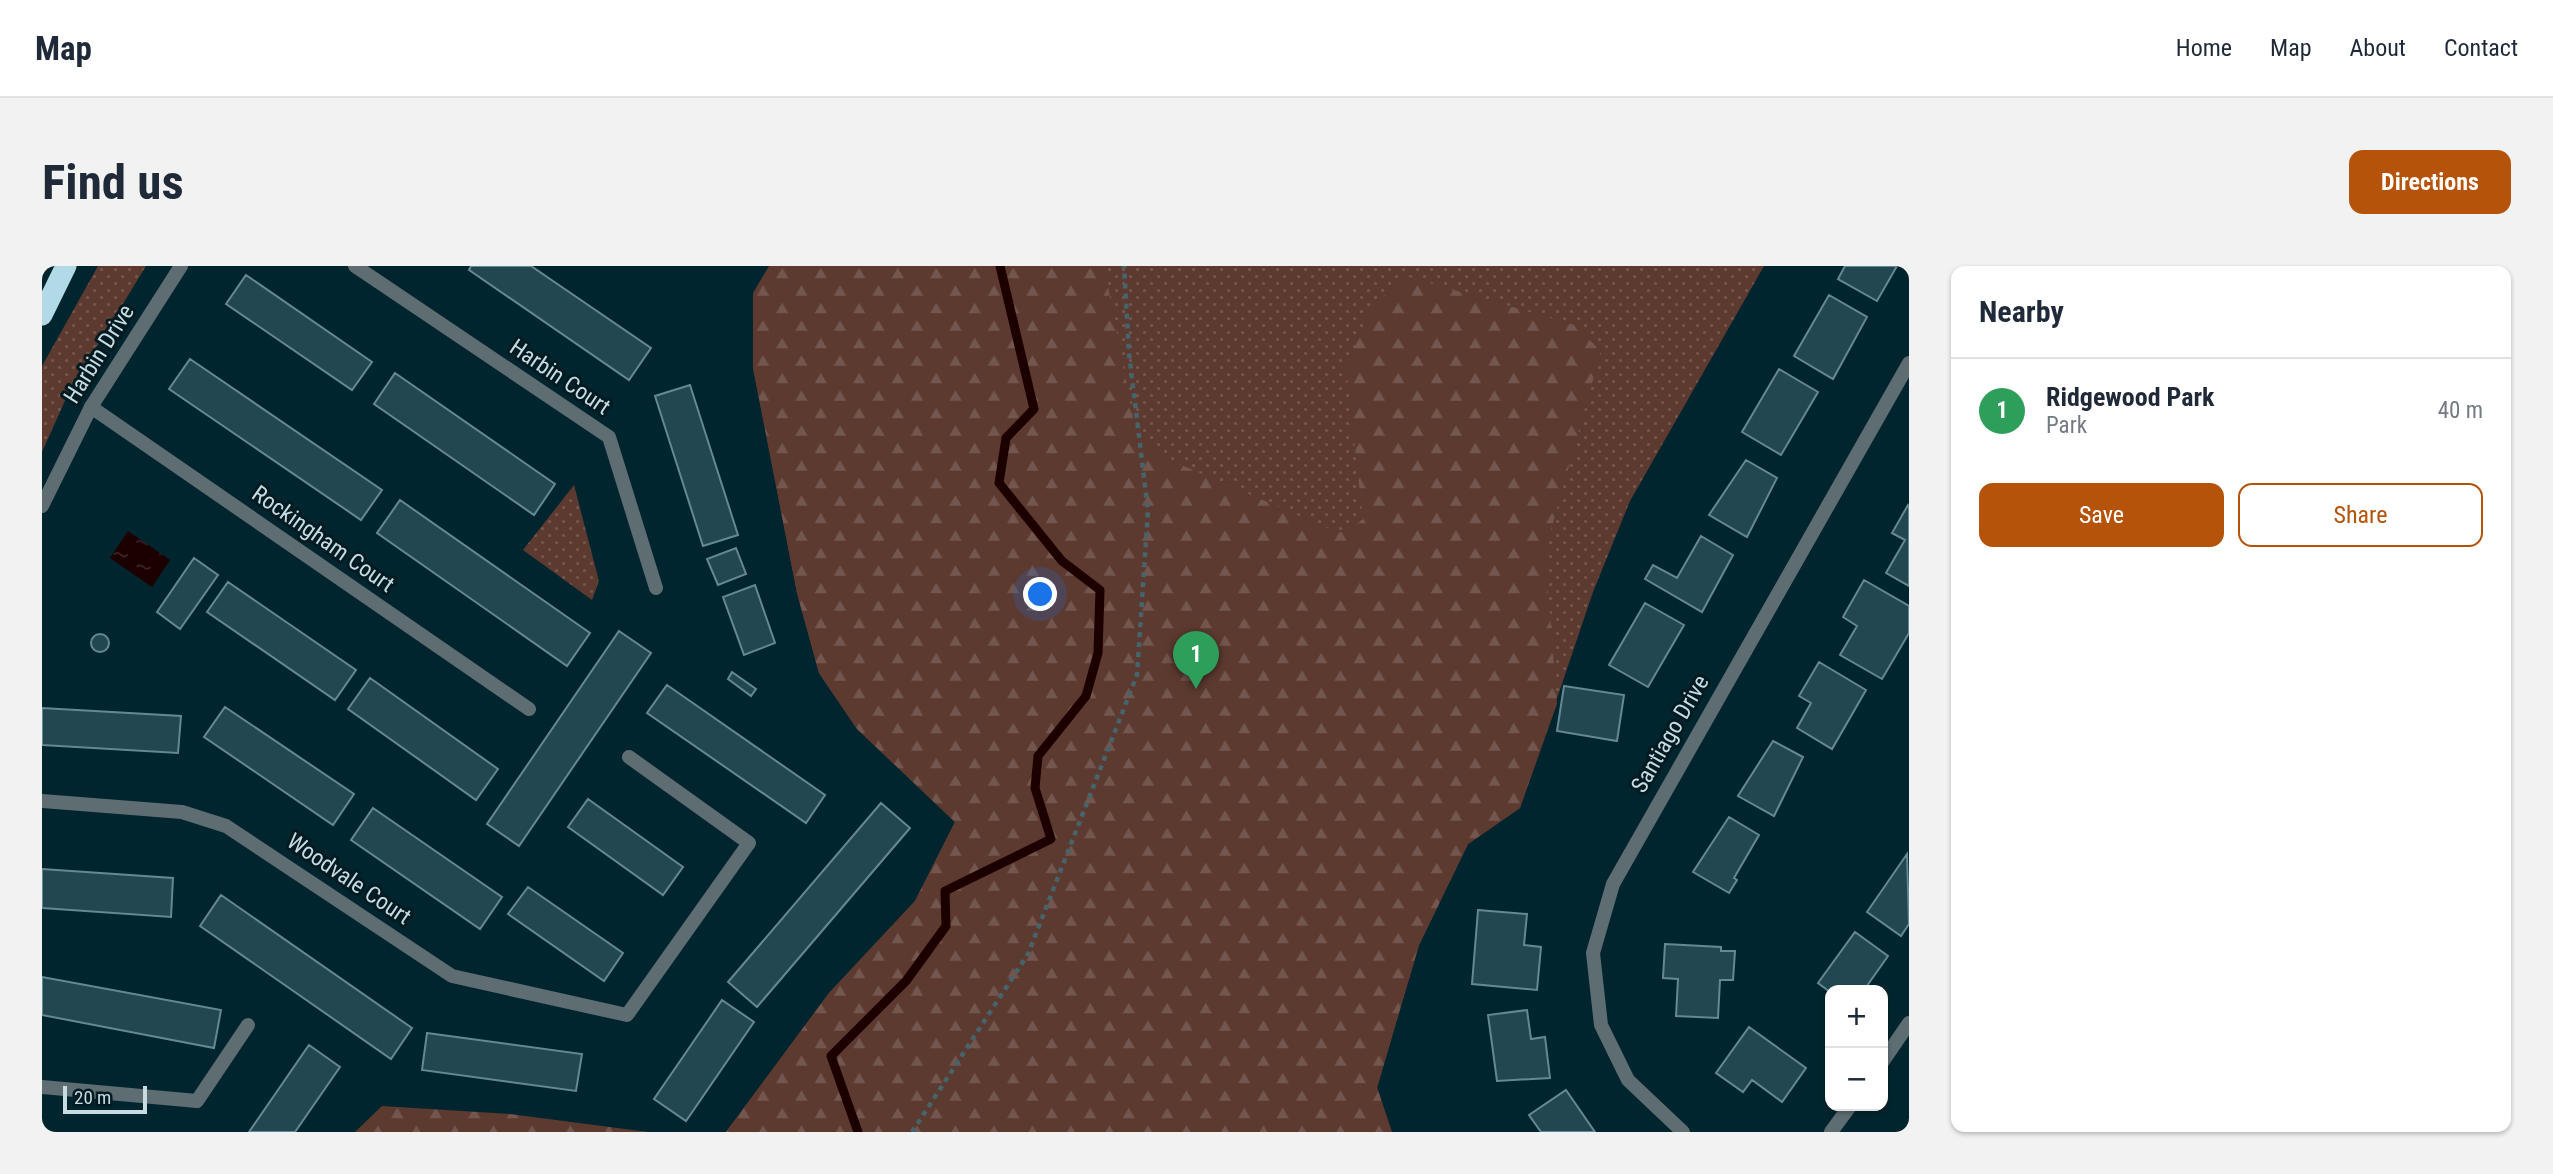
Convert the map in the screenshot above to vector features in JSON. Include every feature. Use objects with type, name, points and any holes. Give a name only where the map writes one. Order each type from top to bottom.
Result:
[{"type":"highway","points":[[42,315],[66,266]]},
{"type":"street","name":"Harbin Drive","points":[[42,506],[91,407],[181,266]]},
{"type":"street","name":"Harbin Court","points":[[355,266],[609,437],[656,588]]},
{"type":"street","name":"Santiago Drive","points":[[1683,1132],[1628,1080],[1601,1025],[1593,953],[1613,884],[1909,363]]},
{"type":"street","name":"Rockingham Court","points":[[91,407],[529,709]]},
{"type":"street","name":"Woodvale Court","points":[[42,801],[182,812],[226,825],[452,976],[627,1015],[749,843],[629,757]]},
{"type":"street","points":[[1888,1054],[1909,1023]]},
{"type":"street","points":[[42,1087],[197,1101],[248,1025]]},
{"type":"street","points":[[1831,1132],[1846,1111]]},
{"type":"path","points":[[912,1132],[1028,954],[1137,675],[1148,511],[1129,353],[1124,266]]},
{"type":"green space","points":[[98,266],[146,266],[68,394],[42,452],[42,366]]},
{"type":"green space","points":[[769,266],[1104,266],[1136,433],[1165,458],[1339,533],[1363,520],[1346,367],[1373,303],[1409,277],[1574,325],[1601,351],[1545,552],[1557,704],[1520,808],[1468,844],[1419,945],[1377,1087],[1392,1132],[726,1132],[829,993],[915,901],[955,822],[857,729],[819,673],[797,593],[753,368],[753,293]]},
{"type":"green space","points":[[807,266],[1764,266],[1630,501],[1593,592],[1520,808],[1468,844],[1419,945],[1377,1088],[726,1132],[829,993],[915,901],[955,822],[857,729],[819,673],[797,593],[753,368]]},
{"type":"green space","points":[[574,485],[599,581],[592,600],[523,550]]},
{"type":"green space","points":[[382,1106],[510,1114],[648,1132],[355,1132]]},
{"type":"water","points":[[128,531],[170,560],[152,587],[110,558]]},
{"type":"building","points":[[471,266],[531,266],[651,348],[629,380],[469,270]]},
{"type":"building","points":[[1845,266],[1897,266],[1877,301],[1838,279]]},
{"type":"building","points":[[246,275],[372,362],[352,390],[226,304]]},
{"type":"building","points":[[1829,295],[1867,317],[1833,379],[1794,356]]},
{"type":"building","points":[[190,359],[382,490],[361,520],[169,389]]},
{"type":"building","points":[[1779,369],[1818,392],[1781,455],[1742,432]]},
{"type":"building","points":[[395,373],[555,484],[534,515],[374,404]]},
{"type":"building","points":[[690,385],[738,535],[703,546],[655,396]]},
{"type":"building","points":[[1746,460],[1777,478],[1747,537],[1709,515]]},
{"type":"building","points":[[400,500],[590,633],[567,666],[377,533]]},
{"type":"building","points":[[1908,505],[1909,586],[1886,573],[1905,540],[1892,533]]},
{"type":"building","points":[[1701,536],[1733,555],[1702,612],[1645,579],[1653,565],[1677,578]]},
{"type":"building","points":[[736,548],[746,574],[718,585],[707,559]]},
{"type":"building","points":[[194,558],[218,575],[180,629],[157,612]]},
{"type":"building","points":[[1864,580],[1909,606],[1909,633],[1882,679],[1840,655],[1857,626],[1843,617]]},
{"type":"building","points":[[228,582],[356,670],[335,700],[207,612]]},
{"type":"building","points":[[755,585],[775,643],[744,655],[723,597]]},
{"type":"building","points":[[1645,603],[1684,625],[1648,687],[1609,665]]},
{"type":"building","points":[[619,631],[651,653],[519,846],[487,824]]},
{"type":"building","points":[[96,634],[104,634],[109,643],[107,650],[96,652],[91,647],[91,639]]},
{"type":"building","points":[[1819,662],[1866,690],[1832,749],[1797,728],[1811,703],[1799,696]]},
{"type":"building","points":[[732,672],[756,689],[751,696],[728,679]]},
{"type":"building","points":[[370,678],[498,769],[476,800],[348,709]]},
{"type":"building","points":[[667,685],[825,795],[806,823],[647,713]]},
{"type":"building","points":[[1564,686],[1624,695],[1617,741],[1557,731]]},
{"type":"building","points":[[225,707],[354,794],[333,825],[204,737]]},
{"type":"building","points":[[42,708],[181,716],[178,753],[42,745]]},
{"type":"building","points":[[1773,741],[1803,757],[1774,816],[1738,796]]},
{"type":"building","points":[[588,799],[683,867],[663,895],[568,827]]},
{"type":"building","points":[[881,803],[910,828],[757,1007],[728,982]]},
{"type":"building","points":[[373,808],[502,897],[480,929],[351,840]]},
{"type":"building","points":[[1729,817],[1759,835],[1734,878],[1737,880],[1729,893],[1693,872]]},
{"type":"building","points":[[1907,854],[1909,924],[1901,936],[1867,912]]},
{"type":"building","points":[[42,869],[173,878],[171,917],[42,908]]},
{"type":"building","points":[[528,887],[623,953],[604,981],[508,914]]},
{"type":"building","points":[[221,895],[412,1028],[391,1059],[200,926]]},
{"type":"building","points":[[1478,910],[1527,914],[1524,945],[1541,947],[1537,990],[1472,984]]},
{"type":"building","points":[[1855,932],[1888,956],[1868,985],[1825,985],[1825,988],[1818,983]]},
{"type":"building","points":[[1665,944],[1721,947],[1721,951],[1735,951],[1733,980],[1720,980],[1718,1018],[1676,1016],[1678,979],[1663,978]]},
{"type":"building","points":[[42,977],[221,1010],[214,1048],[42,1015]]},
{"type":"building","points":[[722,1000],[754,1022],[686,1121],[654,1099]]},
{"type":"building","points":[[1527,1010],[1531,1039],[1545,1037],[1550,1078],[1497,1081],[1488,1015]]},
{"type":"building","points":[[1749,1027],[1806,1068],[1782,1102],[1752,1080],[1743,1092],[1716,1073]]},
{"type":"building","points":[[427,1033],[582,1054],[576,1091],[422,1070]]},
{"type":"building","points":[[309,1045],[340,1067],[295,1132],[249,1132]]},
{"type":"building","points":[[1566,1090],[1595,1132],[1541,1132],[1529,1115]]},
{"type":"waterway","points":[[858,1132],[831,1056],[906,981],[946,926],[945,891],[1051,839],[1035,788],[1038,756],[1086,696],[1098,653],[1100,590],[1062,561],[999,483],[1006,438],[1034,409],[1000,266]]},
{"type":"place","name":"Ridgewood Park","points":[[1196,689]]}]
